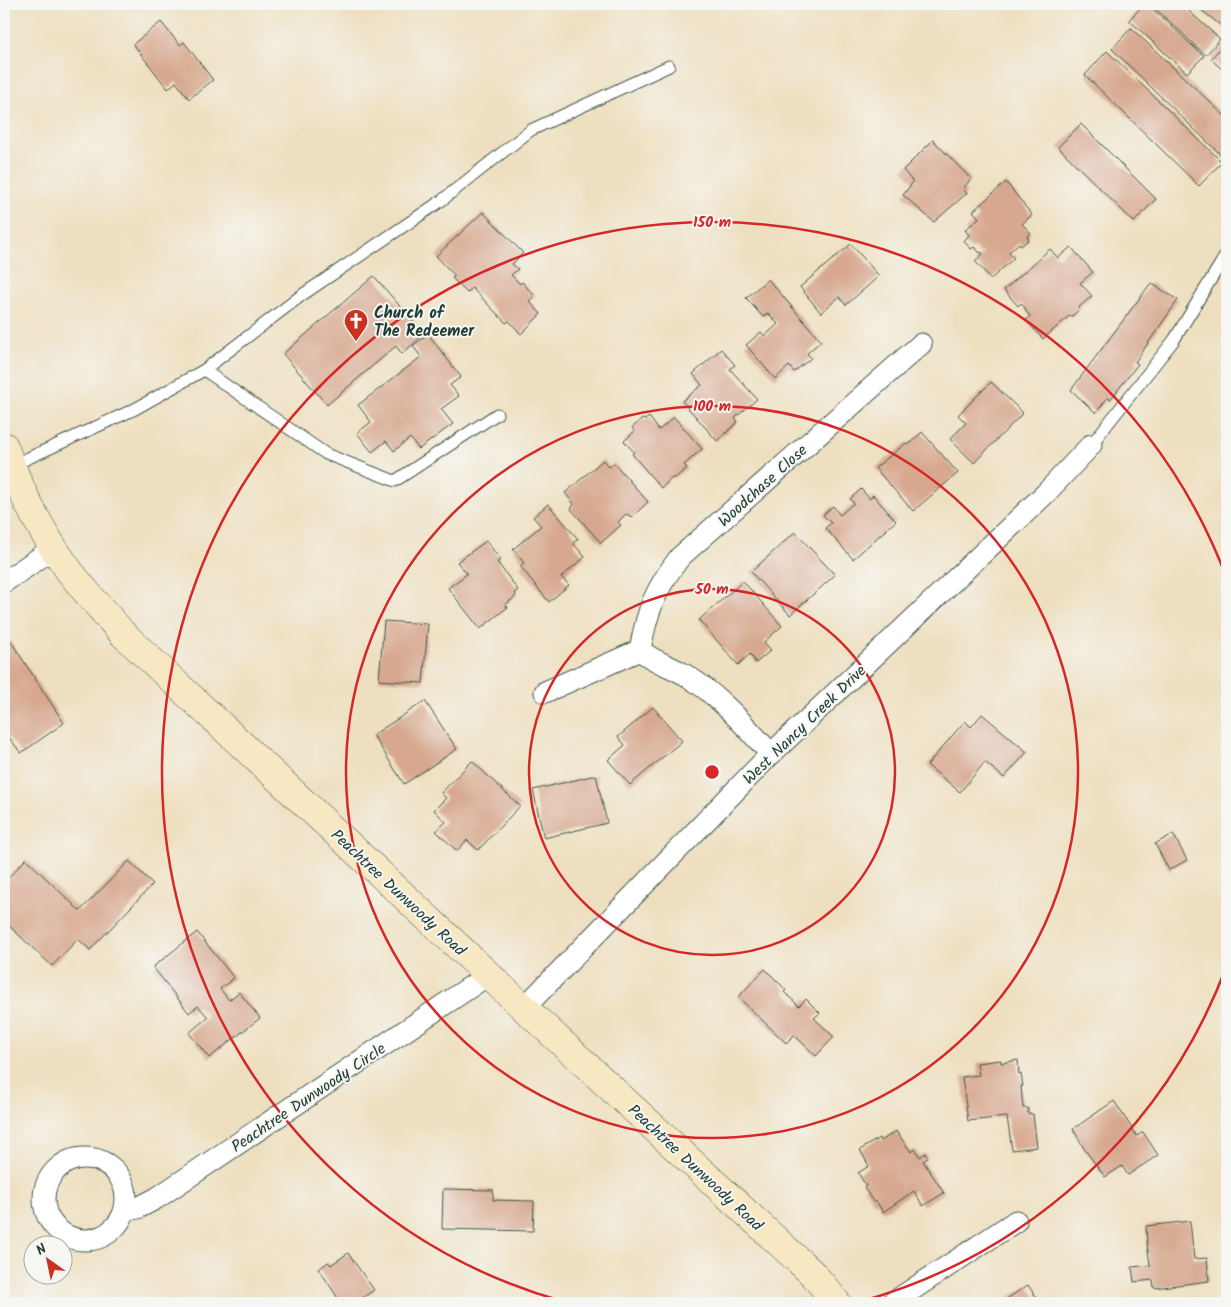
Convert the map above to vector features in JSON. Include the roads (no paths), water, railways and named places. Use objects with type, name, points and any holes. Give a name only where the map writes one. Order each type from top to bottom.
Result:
[{"type":"main road","name":"Peachtree Dunwoody Road","points":[[7,456],[36,520],[68,570],[123,634],[488,975],[814,1275],[837,1303]]},
{"type":"street","name":"Woodchase Close","points":[[640,650],[645,621],[653,598],[666,574],[680,558],[921,344]]},
{"type":"street","name":"West Nancy Creek Drive","points":[[524,1008],[772,754],[1046,493],[1090,444]]},
{"type":"street","points":[[4,582],[54,548]]},
{"type":"street","points":[[544,692],[640,650],[646,656],[686,675],[714,695],[772,754]]},
{"type":"street","name":"Peachtree Dunwoody Circle","points":[[125,1210],[138,1208],[157,1198],[488,975]]},
{"type":"street","points":[[892,1303],[1016,1220]]},
{"type":"lane","points":[[7,456],[135,409],[204,370],[302,295],[441,201],[531,130],[670,66]]},
{"type":"lane","points":[[1090,444],[1174,340],[1227,252]]},
{"type":"lane","points":[[204,370],[326,454],[395,481],[498,414]]},
{"type":"place","name":"Church of The Redeemer","points":[[356,342]]}]
